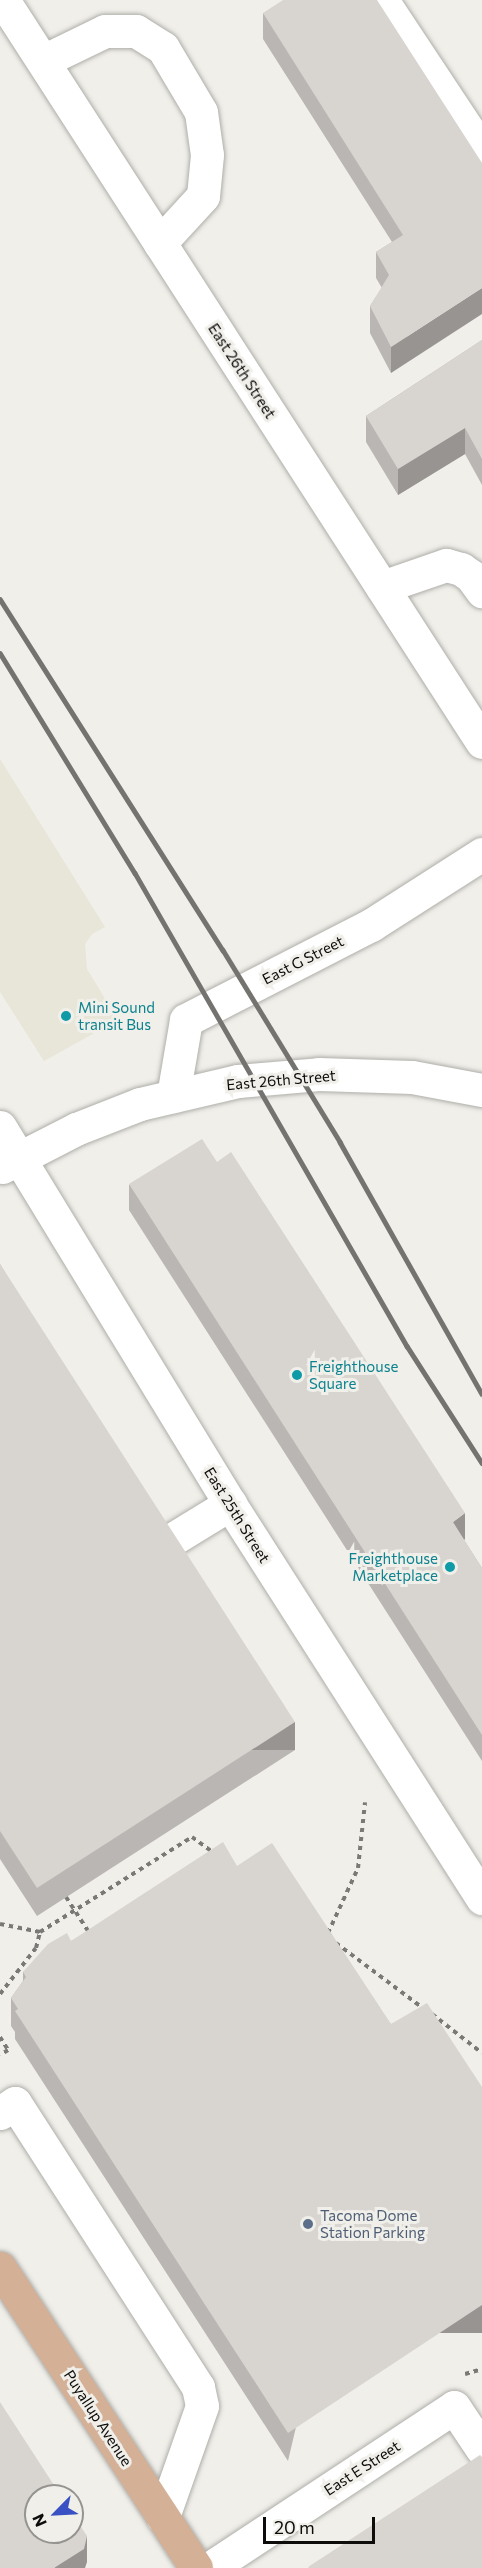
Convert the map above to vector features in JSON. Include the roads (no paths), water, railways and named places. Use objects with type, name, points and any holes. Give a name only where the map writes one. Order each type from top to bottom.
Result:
[{"type":"main road","name":"Puyallup Avenue","points":[[0,2268],[196,2568]]},
{"type":"street","name":"East 26th Street","points":[[3,0],[482,742]]},
{"type":"street","points":[[382,0],[482,151]]},
{"type":"street","points":[[43,61],[105,31],[136,31],[163,48],[201,112],[207,155],[203,196],[160,243]]},
{"type":"street","points":[[382,587],[446,565],[461,568],[471,576],[482,591]]},
{"type":"street","name":"East G Street","points":[[173,1096],[186,1020],[371,925],[482,854]]},
{"type":"street","name":"East 26th Street","points":[[10,1162],[76,1129],[140,1104],[238,1081],[319,1074],[412,1077],[482,1090]]},
{"type":"street","name":"East 25th Street","points":[[0,1127],[10,1162],[67,1240],[230,1504],[482,1898]]},
{"type":"street","points":[[163,1545],[230,1504]]},
{"type":"street","points":[[8,2108],[198,2388],[202,2406],[163,2517]]},
{"type":"street","name":"East E Street","points":[[210,2568],[454,2407],[482,2449]]},
{"type":"railway","points":[[0,599],[223,950],[340,1142],[482,1394]]},
{"type":"railway","points":[[0,653],[135,873],[407,1346],[482,1463]]},
{"type":"place","name":"Mini Sound transit Bus","points":[[66,1016]]},
{"type":"place","name":"Freighthouse Square","points":[[297,1375]]},
{"type":"place","name":"Freighthouse Marketplace","points":[[450,1567]]},
{"type":"place","name":"Tacoma Dome Station Parking","points":[[308,2224]]}]
